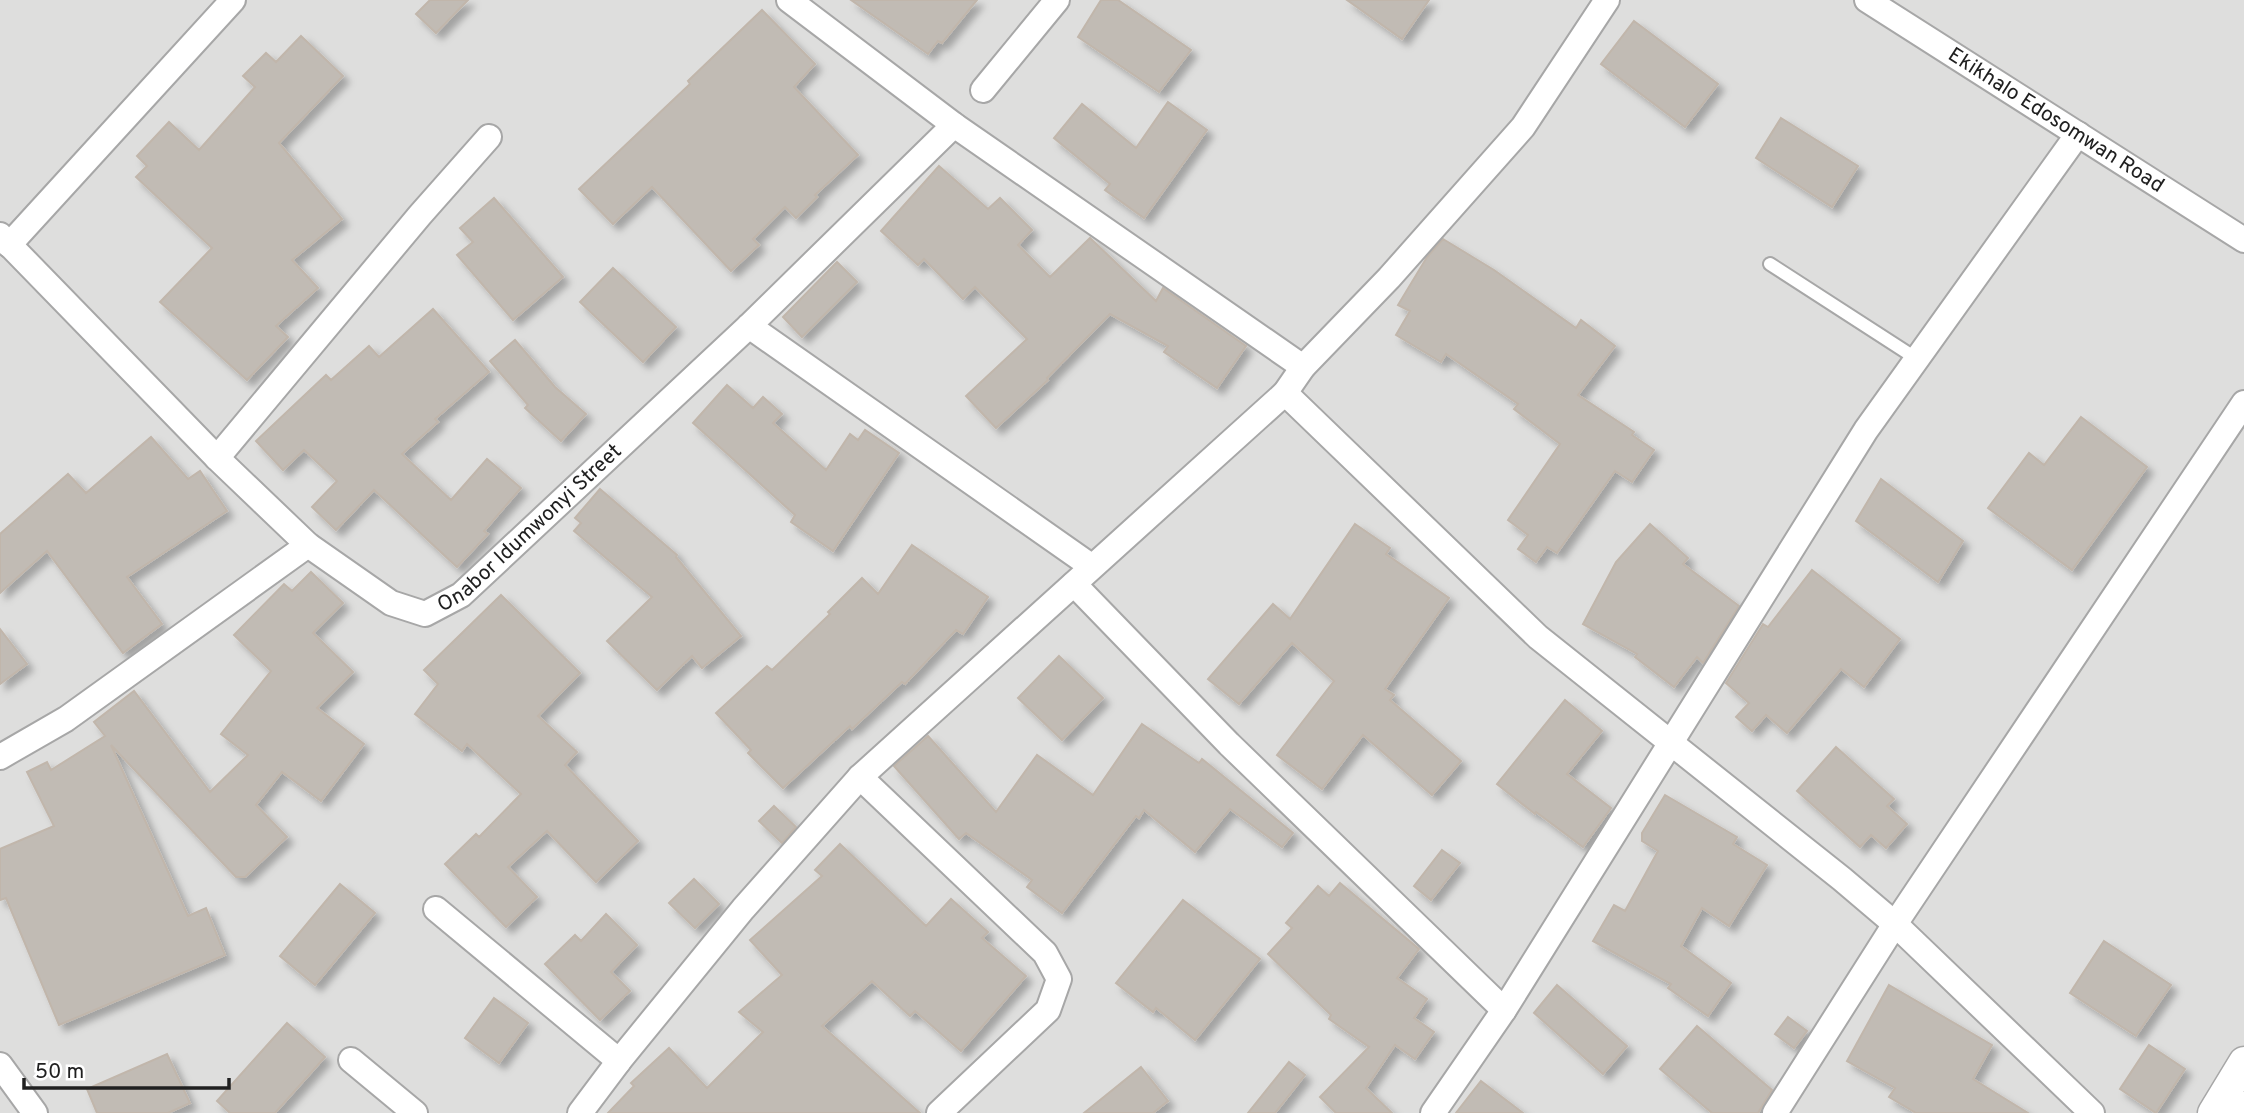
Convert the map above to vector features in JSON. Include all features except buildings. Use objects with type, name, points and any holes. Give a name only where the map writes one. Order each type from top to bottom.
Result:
[{"type":"street","points":[[4,240],[233,0]]},
{"type":"street","points":[[789,0],[954,125],[1303,367]]},
{"type":"street","points":[[983,90],[1057,0]]},
{"type":"street","points":[[580,1113],[743,909],[860,777],[1285,393],[1303,367],[1388,278],[1523,127],[1607,0]]},
{"type":"street","name":"Ekikhalo Edosomwan Road","points":[[1867,0],[2244,240]]},
{"type":"street","name":"Onabor Idumwonyi Street","points":[[4,240],[217,458],[308,545],[391,603],[425,614],[461,595],[749,326],[954,125]]},
{"type":"street","points":[[1433,1113],[1504,1010],[1866,430],[2078,134]]},
{"type":"street","points":[[217,458],[419,215],[489,137]]},
{"type":"street","points":[[749,326],[1083,575],[1229,744],[1504,1010]]},
{"type":"street","points":[[1285,393],[1538,637],[1895,924],[2092,1113]]},
{"type":"street","points":[[1775,1113],[1895,924],[2244,403]]},
{"type":"street","points":[[0,757],[66,719],[308,545]]},
{"type":"street","points":[[860,777],[1045,953],[1059,979],[1048,1010],[939,1113]]},
{"type":"street","points":[[436,909],[619,1061]]},
{"type":"street","points":[[351,1060],[415,1113]]},
{"type":"street","points":[[2213,1113],[2244,1062]]},
{"type":"street","points":[[0,1065],[35,1113]]},
{"type":"street","points":[[2241,1113],[2244,1107]]},
{"type":"lane","points":[[1770,264],[1917,359]]},
{"type":"shaded area","points":[[0,0],[2244,0],[2244,1113],[0,1113]]}]
